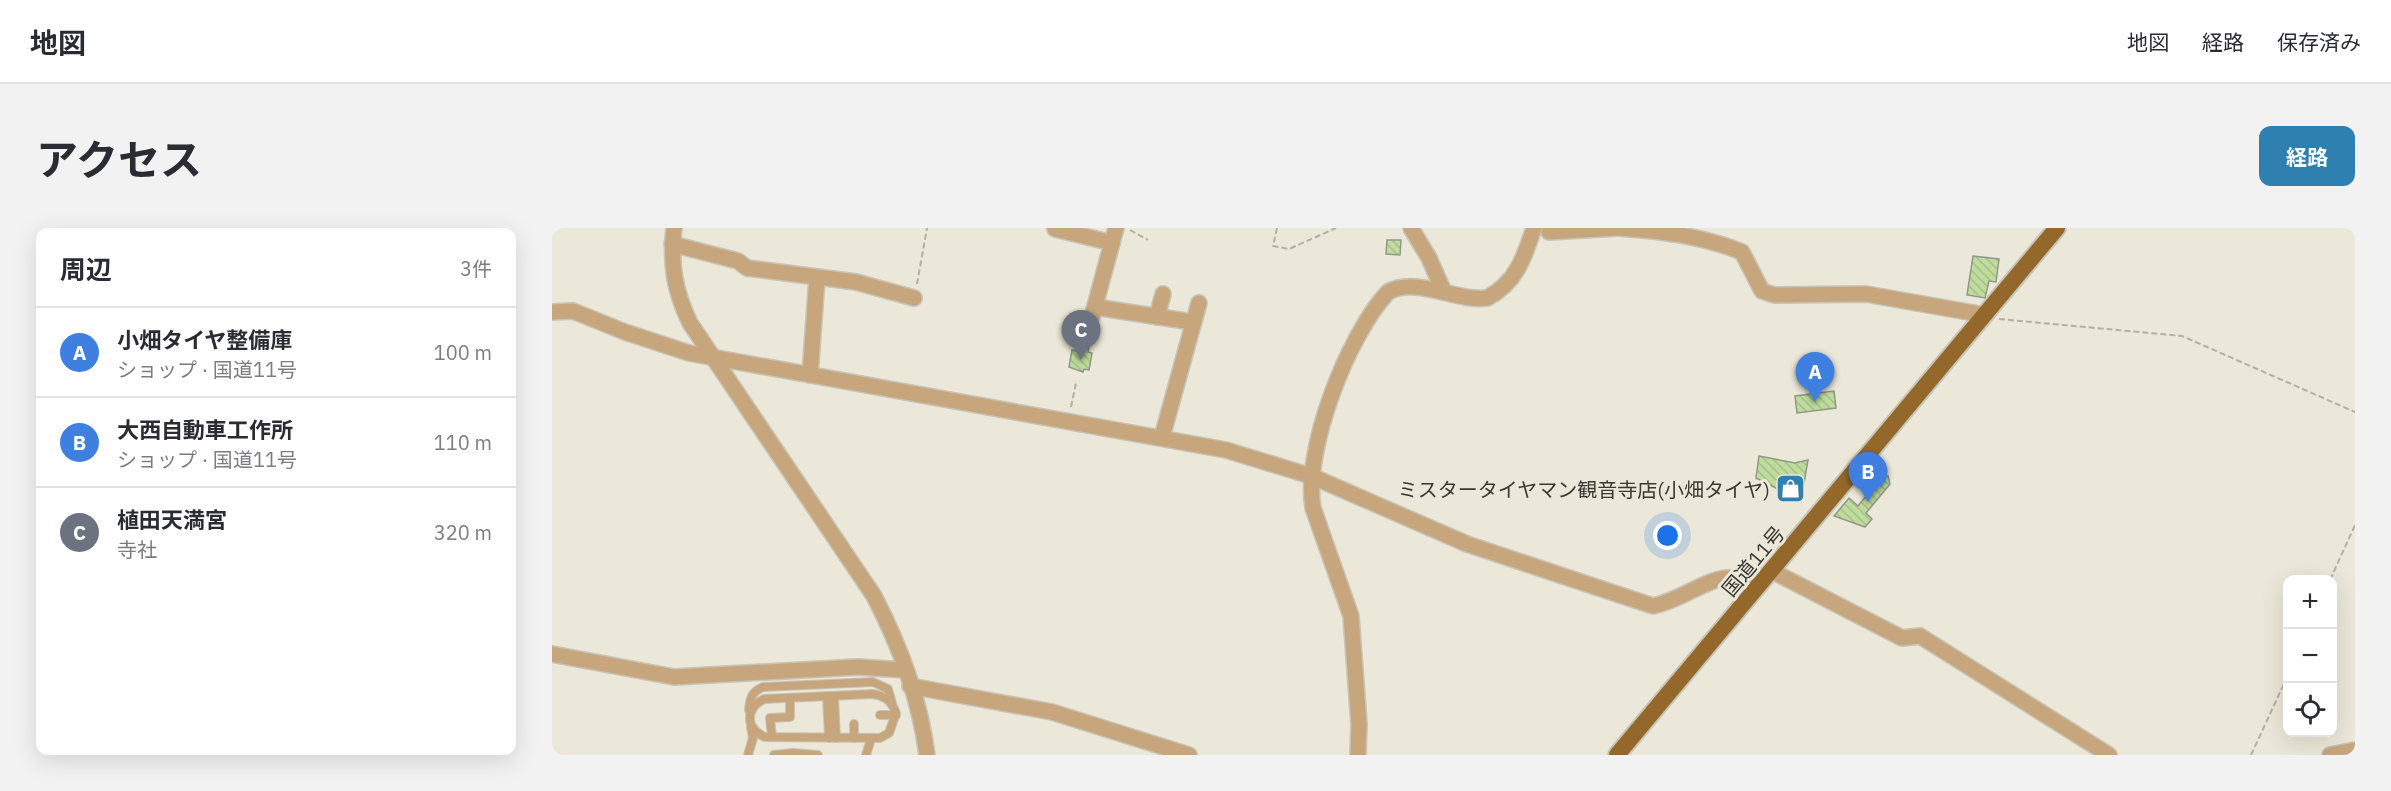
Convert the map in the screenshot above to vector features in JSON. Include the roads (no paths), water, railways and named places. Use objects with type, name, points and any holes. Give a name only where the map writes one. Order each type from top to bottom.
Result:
[{"type":"highway","name":"国道11号","points":[[1617,755],[2057,228]]},
{"type":"street","points":[[674,228],[672,269],[681,303],[690,323],[874,596],[905,670],[924,733],[927,755]]},
{"type":"street","points":[[1411,228],[1426,252],[1444,292]]},
{"type":"street","points":[[1358,755],[1359,723],[1351,616],[1313,508],[1311,476],[1320,433],[1338,377],[1354,344],[1382,299],[1394,289],[1444,292],[1481,299],[1496,293],[1520,268],[1542,230],[1618,228],[1660,231],[1708,241],[1742,252],[1762,291],[1774,295],[1866,294],[1985,315]]},
{"type":"street","points":[[1055,233],[1114,236],[1094,312],[1157,316],[1192,322]]},
{"type":"street","points":[[672,244],[738,261],[747,268],[856,282],[914,298]]},
{"type":"street","points":[[810,375],[817,278]]},
{"type":"street","points":[[1157,316],[1163,294]]},
{"type":"street","points":[[1162,437],[1199,303]]},
{"type":"street","points":[[552,312],[573,311],[678,350],[1227,450],[1311,476],[1467,544],[1653,606],[1664,604],[1725,576],[1743,577],[1760,585]]},
{"type":"street","points":[[1772,571],[1902,638],[1920,636],[2109,755]]},
{"type":"street","points":[[552,654],[674,676],[858,667],[905,670]]},
{"type":"street","points":[[910,686],[1052,711],[1189,755]]},
{"type":"street","points":[[2330,755],[2355,750]]},
{"type":"lane","points":[[748,755],[753,738],[749,721],[751,698],[755,690],[763,687],[873,682],[888,689],[896,714],[890,733],[871,739],[772,737],[756,733],[749,721],[752,707],[764,699],[883,696],[892,703],[896,714]]},
{"type":"lane","points":[[830,696],[832,738]]},
{"type":"lane","points":[[772,737],[771,718],[790,717],[790,698]]},
{"type":"lane","points":[[880,715],[896,714]]},
{"type":"lane","points":[[854,724],[854,738]]},
{"type":"lane","points":[[866,755],[871,739]]},
{"type":"lane","points":[[774,755],[816,754]]},
{"type":"lane","points":[[801,755],[816,754]]},
{"type":"place","name":"植田天満宮","points":[[1081,360]]},
{"type":"place","name":"小畑タイヤ整備庫","points":[[1815,402]]},
{"type":"place","name":"ミスタータイヤマン観音寺店(小畑タイヤ)","points":[[1791,489]]},
{"type":"place","name":"大西自動車工作所","points":[[1868,502]]}]
